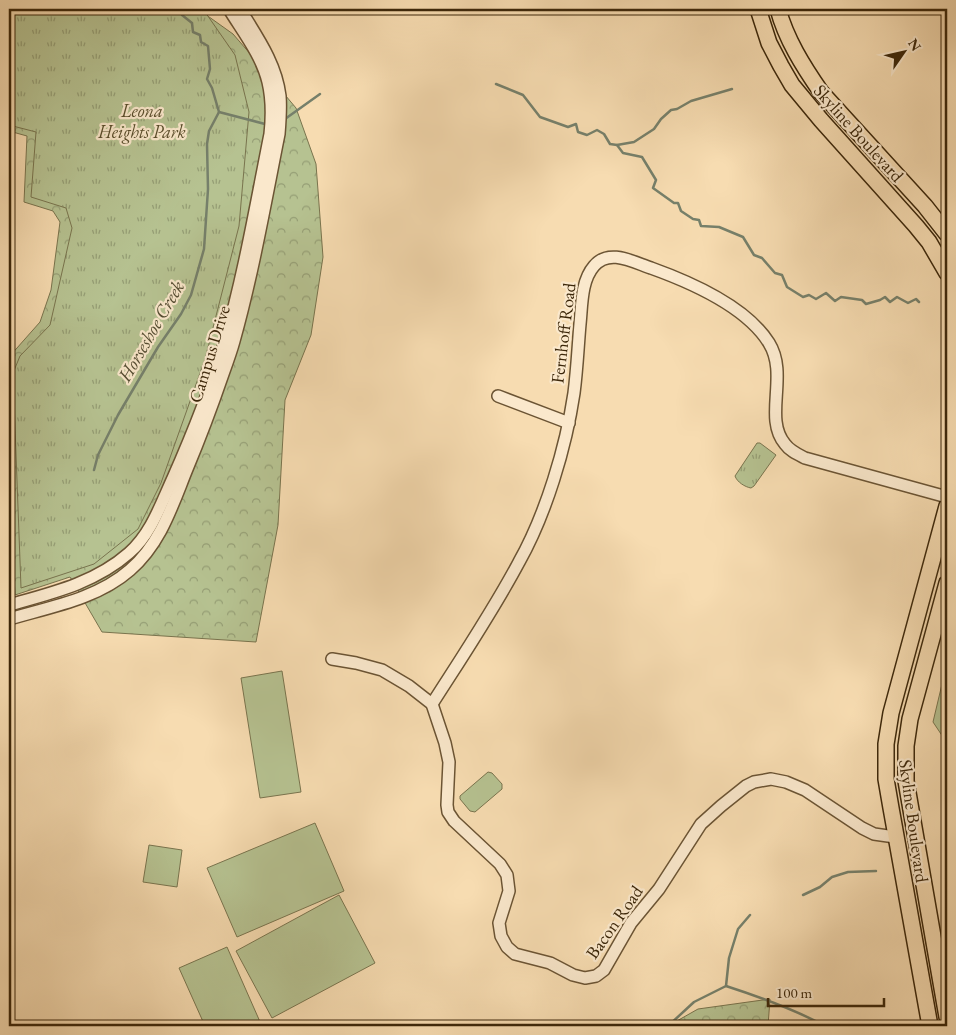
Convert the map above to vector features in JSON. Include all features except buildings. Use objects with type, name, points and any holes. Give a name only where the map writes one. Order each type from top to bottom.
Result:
[{"type":"main road","name":"Skyline Boulevard","points":[[758,9],[769,43],[792,85],[916,226],[929,242],[947,273]]},
{"type":"main road","name":"Skyline Boulevard","points":[[778,9],[797,56],[821,92],[925,206],[947,234]]},
{"type":"main road","name":"Skyline Boulevard","points":[[930,1026],[886,779],[886,744],[890,721],[947,506]]},
{"type":"main road","name":"Skyline Boulevard","points":[[947,583],[910,719],[906,746],[906,781],[947,1017]]},
{"type":"street","name":"Campus Drive","points":[[229,9],[256,53],[266,63]]},
{"type":"street","name":"Campus Drive","points":[[9,619],[100,591],[139,562],[154,545],[164,525],[211,409],[234,343],[256,249],[268,169],[272,117],[266,63],[240,9]]},
{"type":"street","name":"Campus Drive","points":[[9,605],[68,588],[108,569],[131,551],[143,537],[154,519],[207,394],[224,343],[268,169]]},
{"type":"street","name":"Fernhoff Road","points":[[432,704],[482,626],[520,561],[537,523],[551,486],[569,423],[586,280],[590,271],[598,262],[605,258],[624,258],[663,272],[701,289],[732,307],[757,329],[769,343],[776,358],[778,392],[775,412],[776,423],[779,435],[793,452],[805,458],[947,497]]},
{"type":"street","points":[[498,396],[569,423]]},
{"type":"street","points":[[332,659],[382,670],[409,686],[432,704]]},
{"type":"street","name":"Bacon Road","points":[[432,704],[445,743],[449,762],[448,812],[454,821],[500,864],[507,875],[509,891],[499,923],[500,936],[503,942],[515,954],[550,962],[573,975],[585,978],[596,976],[604,970],[631,923],[659,889],[701,824],[746,786],[754,782],[771,779],[786,782],[805,790],[862,828],[874,834],[896,837]]},
{"type":"green space","name":"Leona Heights Park","points":[[9,9],[198,9],[233,34],[296,108],[316,164],[323,257],[311,335],[285,400],[278,525],[256,642],[102,632],[70,577],[15,595],[9,490],[9,357],[40,322],[51,290],[60,222],[53,211],[24,202],[27,136],[9,131]]},
{"type":"green space","name":"Leona Heights Park","points":[[9,9],[203,9],[235,55],[249,112],[239,226],[205,359],[161,483],[138,529],[94,564],[21,588],[13,373],[20,356],[50,325],[72,228],[66,208],[31,197],[36,132],[9,125]]},
{"type":"green space","points":[[757,443],[760,443],[776,455],[751,488],[742,484],[735,476]]},
{"type":"green space","points":[[947,663],[947,741],[933,722]]},
{"type":"green space","points":[[282,671],[301,792],[260,798],[241,678]]},
{"type":"green space","points":[[488,772],[492,773],[502,784],[502,789],[475,812],[470,811],[460,799],[460,796]]},
{"type":"green space","points":[[315,823],[344,891],[237,937],[207,868]]},
{"type":"green space","points":[[149,845],[182,850],[177,887],[143,882]]},
{"type":"green space","points":[[339,895],[375,963],[272,1018],[236,951]]},
{"type":"green space","points":[[227,947],[261,1024],[256,1026],[205,1026],[179,968]]},
{"type":"green space","points":[[770,999],[768,1026],[668,1026],[698,1009]]},
{"type":"waterway","name":"Horseshoe Creek","points":[[94,470],[98,455],[118,415],[191,295],[204,249],[208,189],[207,144],[209,131],[219,112],[212,88],[207,79],[210,69],[208,46],[201,42],[200,35],[193,32],[192,23],[182,15],[179,9]]},
{"type":"waterway","points":[[496,84],[523,95],[540,117],[568,127],[576,124],[578,132],[587,135],[597,130],[604,134],[610,144],[617,145],[623,153],[642,157],[656,180],[653,188],[674,203],[678,203],[681,211],[693,219],[699,220],[701,226],[719,227],[743,237],[754,255],[762,258],[775,273],[782,275],[787,287],[803,297],[809,295],[816,299],[826,293],[835,301],[841,297],[862,300],[866,304],[885,297],[890,302],[897,297],[908,303],[916,299],[919,302]]},
{"type":"waterway","points":[[617,145],[634,142],[654,129],[671,110],[677,109],[691,101],[732,89]]},
{"type":"waterway","points":[[285,119],[320,94]]},
{"type":"waterway","points":[[219,112],[265,124]]},
{"type":"waterway","points":[[803,895],[820,887],[832,877],[848,872],[876,871]]},
{"type":"waterway","points":[[668,1026],[694,1002],[726,986],[729,958],[738,929],[750,915]]},
{"type":"waterway","points":[[726,986],[777,1004],[825,1026]]}]
